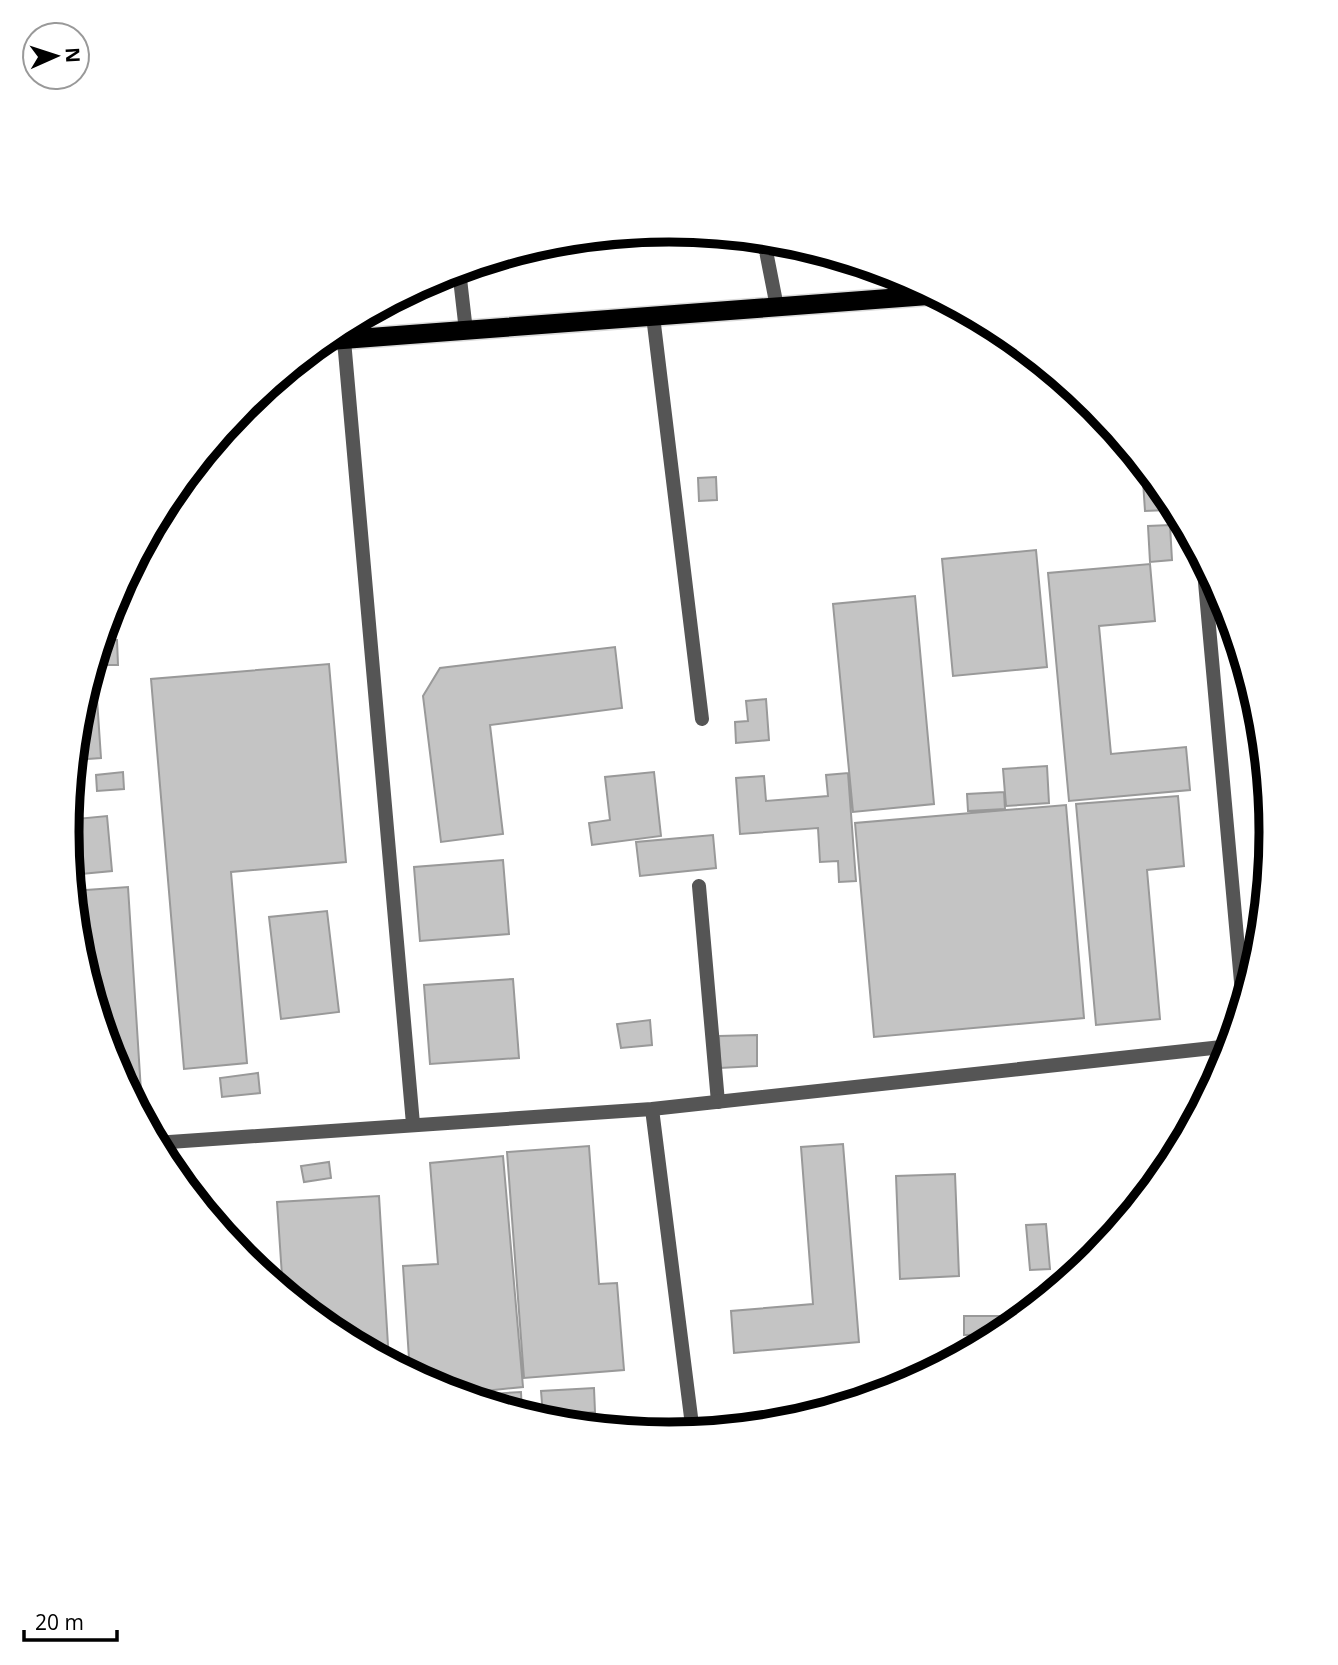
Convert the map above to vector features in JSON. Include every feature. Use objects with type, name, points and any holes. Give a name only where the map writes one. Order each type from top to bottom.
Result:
[{"type":"highway","points":[[344,340],[916,296]]},
{"type":"street","points":[[766,251],[777,307]]},
{"type":"street","points":[[460,281],[466,331]]},
{"type":"street","points":[[653,316],[702,719]]},
{"type":"street","points":[[344,340],[413,1124]]},
{"type":"street","points":[[1206,588],[1241,978]]},
{"type":"street","points":[[699,886],[719,1102]]},
{"type":"street","points":[[167,1142],[652,1109],[1218,1047]]},
{"type":"street","points":[[652,1109],[692,1422]]},
{"type":"building","points":[[716,477],[717,500],[699,501],[698,478]]},
{"type":"building","points":[[1143,481],[1163,510],[1145,511]]},
{"type":"building","points":[[1170,525],[1172,560],[1150,562],[1148,526]]},
{"type":"building","points":[[1036,550],[1047,667],[953,676],[942,559]]},
{"type":"building","points":[[1150,564],[1155,621],[1099,626],[1111,754],[1186,747],[1190,790],[1069,801],[1048,573]]},
{"type":"building","points":[[915,596],[934,804],[853,812],[833,604]]},
{"type":"building","points":[[111,640],[117,640],[118,665],[104,665]]},
{"type":"building","points":[[615,647],[622,708],[490,725],[503,834],[441,842],[423,696],[440,668]]},
{"type":"building","points":[[329,664],[346,862],[231,872],[247,1063],[184,1069],[151,679]]},
{"type":"building","points":[[94,699],[97,699],[101,758],[84,759],[90,717]]},
{"type":"building","points":[[766,699],[769,740],[736,743],[735,722],[748,721],[746,701]]},
{"type":"building","points":[[1047,766],[1049,803],[1006,806],[1003,769]]},
{"type":"building","points":[[123,772],[124,789],[97,791],[96,775]]},
{"type":"building","points":[[654,772],[661,836],[592,845],[589,823],[610,820],[605,777]]},
{"type":"building","points":[[848,773],[856,881],[839,882],[838,861],[820,862],[818,828],[740,834],[736,778],[764,776],[766,801],[828,796],[826,775]]},
{"type":"building","points":[[1004,792],[1005,809],[968,811],[967,794]]},
{"type":"building","points":[[1178,796],[1184,866],[1147,870],[1160,1019],[1096,1025],[1076,804]]},
{"type":"building","points":[[1066,805],[1084,1018],[874,1037],[855,823]]},
{"type":"building","points":[[107,816],[112,871],[80,874],[79,819]]},
{"type":"building","points":[[713,835],[716,868],[640,876],[636,842]]},
{"type":"building","points":[[503,860],[509,934],[420,941],[414,867]]},
{"type":"building","points":[[128,887],[141,1097],[110,1022],[99,985],[90,948],[82,890]]},
{"type":"building","points":[[327,911],[339,1012],[281,1019],[269,917]]},
{"type":"building","points":[[513,979],[519,1058],[430,1064],[424,985]]},
{"type":"building","points":[[650,1020],[652,1045],[621,1048],[617,1024]]},
{"type":"building","points":[[757,1035],[757,1066],[720,1068],[719,1036]]},
{"type":"building","points":[[258,1073],[260,1093],[222,1097],[220,1078]]},
{"type":"building","points":[[843,1144],[859,1342],[734,1353],[731,1311],[813,1304],[801,1147]]},
{"type":"building","points":[[589,1146],[599,1284],[617,1283],[624,1370],[524,1378],[507,1152]]},
{"type":"building","points":[[503,1156],[523,1387],[480,1391],[409,1363],[403,1266],[438,1264],[430,1163]]},
{"type":"building","points":[[329,1162],[331,1178],[304,1182],[301,1166]]},
{"type":"building","points":[[955,1174],[959,1276],[900,1279],[896,1176]]},
{"type":"building","points":[[379,1196],[388,1352],[341,1323],[282,1278],[277,1202]]},
{"type":"building","points":[[1046,1224],[1050,1269],[1030,1270],[1026,1225]]},
{"type":"building","points":[[964,1316],[1007,1316],[979,1335],[964,1335]]},
{"type":"building","points":[[594,1388],[595,1412],[568,1414],[542,1409],[541,1391]]},
{"type":"building","points":[[521,1392],[522,1404],[516,1403],[489,1394]]}]
